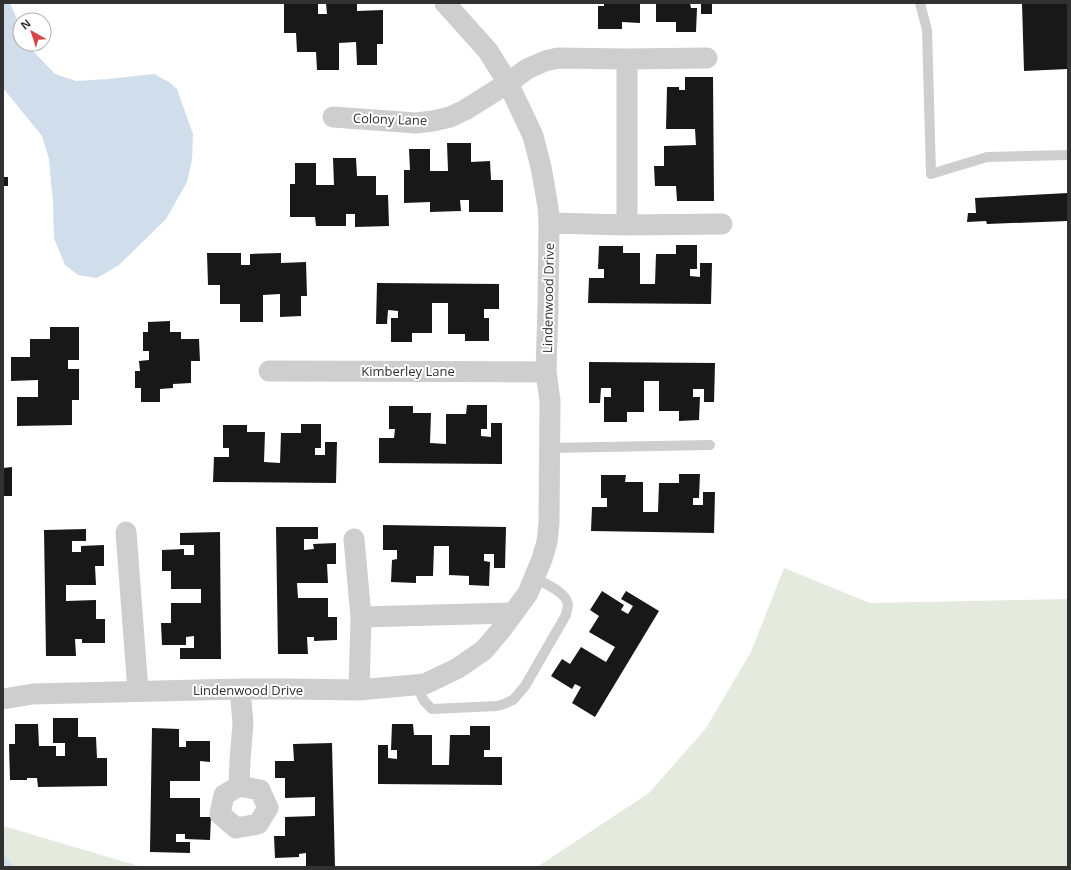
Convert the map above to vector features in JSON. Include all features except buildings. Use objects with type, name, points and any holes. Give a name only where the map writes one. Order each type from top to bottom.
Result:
[{"type":"street","name":"Lindenwood Drive","points":[[3,699],[33,694],[240,689],[359,690],[425,684],[458,668],[484,650],[501,630],[528,593],[542,559],[547,542],[549,523],[550,401],[546,372],[548,207],[541,167],[533,136],[508,83],[488,51],[445,3]]},
{"type":"street","name":"Colony Lane","points":[[334,117],[416,123],[450,117],[465,110],[527,69],[545,61],[558,58],[707,58]]},
{"type":"street","points":[[627,59],[627,225]]},
{"type":"street","points":[[549,223],[627,225],[722,224]]},
{"type":"street","name":"Kimberley Lane","points":[[269,371],[546,372]]},
{"type":"street","points":[[126,532],[138,691]]},
{"type":"street","points":[[354,539],[361,617],[359,690]]},
{"type":"street","points":[[361,617],[513,613]]},
{"type":"street","points":[[239,786],[243,723],[240,689]]},
{"type":"lane","points":[[920,3],[927,30],[931,174],[987,157],[1068,155]]},
{"type":"lane","points":[[550,448],[710,445]]},
{"type":"lane","points":[[419,685],[424,702],[432,709],[496,706],[513,700],[525,686],[566,615],[568,605],[564,597],[558,591],[534,578]]},
{"type":"shaded area","points":[[784,568],[870,603],[1068,599],[1068,867],[537,867],[649,793],[706,728],[751,652]]},
{"type":"shaded area","points":[[3,826],[142,867],[15,867],[3,853]]},
{"type":"water","points":[[3,3],[10,3],[14,12],[12,12],[12,52],[34,52],[55,74],[76,81],[154,74],[169,82],[177,89],[193,134],[192,160],[187,182],[166,219],[119,265],[97,278],[78,275],[65,265],[54,238],[53,202],[49,159],[42,136],[3,88]]},
{"type":"water","points":[[3,853],[15,867],[3,867]]}]
